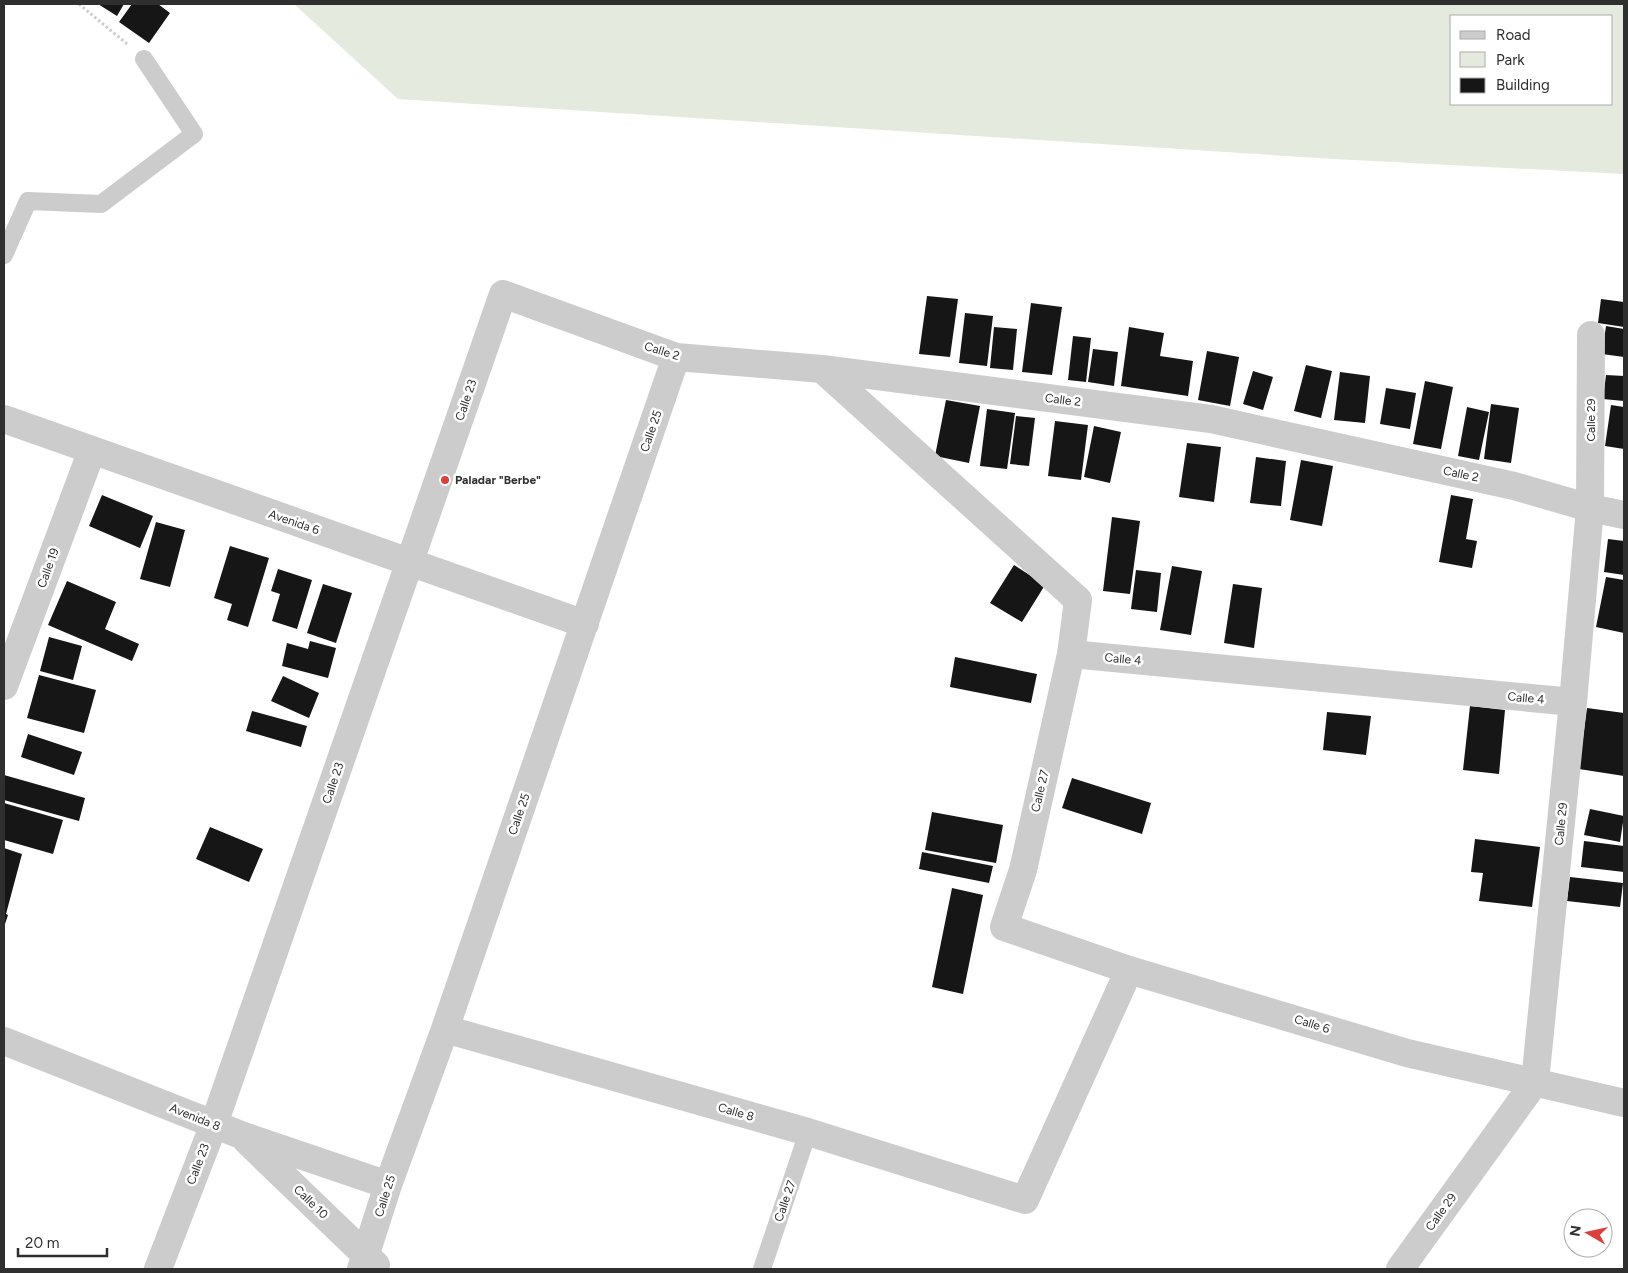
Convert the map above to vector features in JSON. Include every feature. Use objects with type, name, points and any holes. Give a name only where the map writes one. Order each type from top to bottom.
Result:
[{"type":"street","name":"Calle 2","points":[[503,294],[676,357],[822,369],[1211,419],[1514,486],[1590,508],[1624,515]]},
{"type":"street","name":"Calle 23","points":[[158,1269],[214,1124],[503,294]]},
{"type":"street","name":"Calle 29","points":[[1400,1269],[1535,1082],[1573,702],[1590,508],[1591,335]]},
{"type":"street","name":"Calle 25","points":[[369,1264],[388,1185],[445,1029],[676,357]]},
{"type":"street","points":[[822,369],[1078,600],[1071,654]]},
{"type":"street","name":"Avenida 6","points":[[4,419],[584,624]]},
{"type":"street","name":"Calle 19","points":[[4,686],[92,450]]},
{"type":"street","name":"Calle 4","points":[[1071,654],[1573,702]]},
{"type":"street","name":"Calle 27","points":[[1004,927],[1023,870],[1071,654]]},
{"type":"street","name":"Calle 6","points":[[1004,927],[1129,970],[1407,1053],[1624,1103]]},
{"type":"street","name":"Calle 8","points":[[445,1029],[808,1132],[1025,1200],[1129,970]]},
{"type":"street","name":"Avenida 8","points":[[4,1041],[240,1134],[388,1185]]},
{"type":"street","name":"Calle 10","points":[[240,1134],[369,1264]]},
{"type":"lane","points":[[4,255],[28,201],[101,204],[194,134],[144,59]]},
{"type":"lane","name":"Calle 27","points":[[762,1269],[808,1132]]},
{"type":"path","points":[[79,4],[144,59]]},
{"type":"green space","points":[[294,4],[1624,4],[1624,174],[1334,159],[398,99]]},
{"type":"building","points":[[98,4],[124,4],[117,16]]},
{"type":"building","points":[[132,4],[158,4],[170,13],[149,43],[119,22]]},
{"type":"building","points":[[927,296],[958,299],[950,357],[919,354]]},
{"type":"building","points":[[1601,299],[1624,302],[1624,327],[1598,323]]},
{"type":"building","points":[[1031,303],[1062,307],[1052,375],[1022,372]]},
{"type":"building","points":[[965,313],[993,316],[987,366],[959,363]]},
{"type":"building","points":[[1606,326],[1624,329],[1624,357],[1602,354]]},
{"type":"building","points":[[994,327],[1017,329],[1013,370],[990,368]]},
{"type":"building","points":[[1129,327],[1164,333],[1160,356],[1193,361],[1188,396],[1121,386]]},
{"type":"building","points":[[1073,336],[1091,338],[1086,382],[1068,380]]},
{"type":"building","points":[[1093,349],[1118,352],[1114,386],[1088,382]]},
{"type":"building","points":[[1207,351],[1239,357],[1230,406],[1198,400]]},
{"type":"building","points":[[1306,365],[1332,371],[1321,418],[1294,411]]},
{"type":"building","points":[[1253,371],[1273,377],[1263,410],[1243,404]]},
{"type":"building","points":[[1340,372],[1370,376],[1365,423],[1334,420]]},
{"type":"building","points":[[1606,375],[1624,376],[1624,401],[1603,399]]},
{"type":"building","points":[[1425,381],[1453,387],[1441,449],[1413,444]]},
{"type":"building","points":[[1386,388],[1416,393],[1410,429],[1380,424]]},
{"type":"building","points":[[946,400],[980,406],[969,463],[935,456]]},
{"type":"building","points":[[1491,404],[1519,408],[1511,463],[1484,459]]},
{"type":"building","points":[[1611,405],[1624,407],[1624,449],[1605,446]]},
{"type":"building","points":[[1467,407],[1489,412],[1479,460],[1458,456]]},
{"type":"building","points":[[987,409],[1015,413],[1007,469],[980,466]]},
{"type":"building","points":[[1016,416],[1035,418],[1029,466],[1010,464]]},
{"type":"building","points":[[1055,421],[1088,425],[1081,480],[1048,476]]},
{"type":"building","points":[[1094,426],[1121,432],[1110,483],[1084,477]]},
{"type":"building","points":[[1187,443],[1221,447],[1214,502],[1179,497]]},
{"type":"building","points":[[1256,457],[1286,461],[1281,506],[1250,503]]},
{"type":"building","points":[[1301,460],[1333,466],[1322,526],[1290,520]]},
{"type":"building","points":[[102,495],[153,516],[140,548],[89,526]]},
{"type":"building","points":[[1451,495],[1473,499],[1466,539],[1477,541],[1472,568],[1439,562]]},
{"type":"building","points":[[1112,517],[1140,521],[1130,594],[1103,591]]},
{"type":"building","points":[[156,522],[185,530],[170,587],[140,579]]},
{"type":"building","points":[[1608,539],[1624,541],[1624,575],[1604,572]]},
{"type":"building","points":[[230,546],[269,558],[248,627],[227,620],[232,604],[214,598]]},
{"type":"building","points":[[1014,565],[1045,585],[1022,622],[990,603]]},
{"type":"building","points":[[1172,566],[1202,571],[1191,635],[1160,630]]},
{"type":"building","points":[[278,569],[312,580],[297,629],[272,621],[280,594],[271,591]]},
{"type":"building","points":[[1136,570],[1161,573],[1157,612],[1131,609]]},
{"type":"building","points":[[1606,577],[1624,580],[1624,633],[1596,627]]},
{"type":"building","points":[[67,581],[116,602],[105,629],[139,644],[132,661],[48,625]]},
{"type":"building","points":[[323,584],[352,593],[336,643],[307,633]]},
{"type":"building","points":[[1233,584],[1262,588],[1254,648],[1224,643]]},
{"type":"building","points":[[49,637],[82,646],[73,680],[40,671]]},
{"type":"building","points":[[310,641],[336,648],[328,678],[282,666],[287,643],[308,649]]},
{"type":"building","points":[[955,657],[1037,674],[1031,703],[950,687]]},
{"type":"building","points":[[39,675],[96,690],[84,733],[27,718]]},
{"type":"building","points":[[283,676],[319,693],[309,718],[271,701]]},
{"type":"building","points":[[1470,706],[1505,710],[1499,774],[1463,770]]},
{"type":"building","points":[[1587,708],[1624,713],[1624,776],[1579,769]]},
{"type":"building","points":[[252,711],[307,726],[301,747],[246,731]]},
{"type":"building","points":[[1327,712],[1371,716],[1366,755],[1323,750]]},
{"type":"building","points":[[28,734],[82,752],[74,775],[21,757]]},
{"type":"building","points":[[4,775],[85,798],[79,821],[4,800]]},
{"type":"building","points":[[1072,778],[1151,803],[1142,834],[1062,808]]},
{"type":"building","points":[[4,803],[63,820],[53,854],[4,840]]},
{"type":"building","points":[[1590,809],[1624,816],[1620,842],[1584,835]]},
{"type":"building","points":[[932,812],[1003,825],[996,863],[925,850]]},
{"type":"building","points":[[210,827],[263,849],[249,882],[196,859]]},
{"type":"building","points":[[1475,839],[1540,847],[1532,907],[1479,901],[1483,873],[1471,872]]},
{"type":"building","points":[[1584,841],[1624,846],[1624,872],[1581,867]]},
{"type":"building","points":[[4,848],[22,854],[4,927]]},
{"type":"building","points":[[922,852],[993,866],[989,883],[919,869]]},
{"type":"building","points":[[1570,877],[1623,883],[1620,907],[1567,901]]},
{"type":"building","points":[[952,888],[983,895],[963,994],[932,987]]},
{"type":"place","name":"Paladar \"Berbe\"","points":[[445,480]]}]
